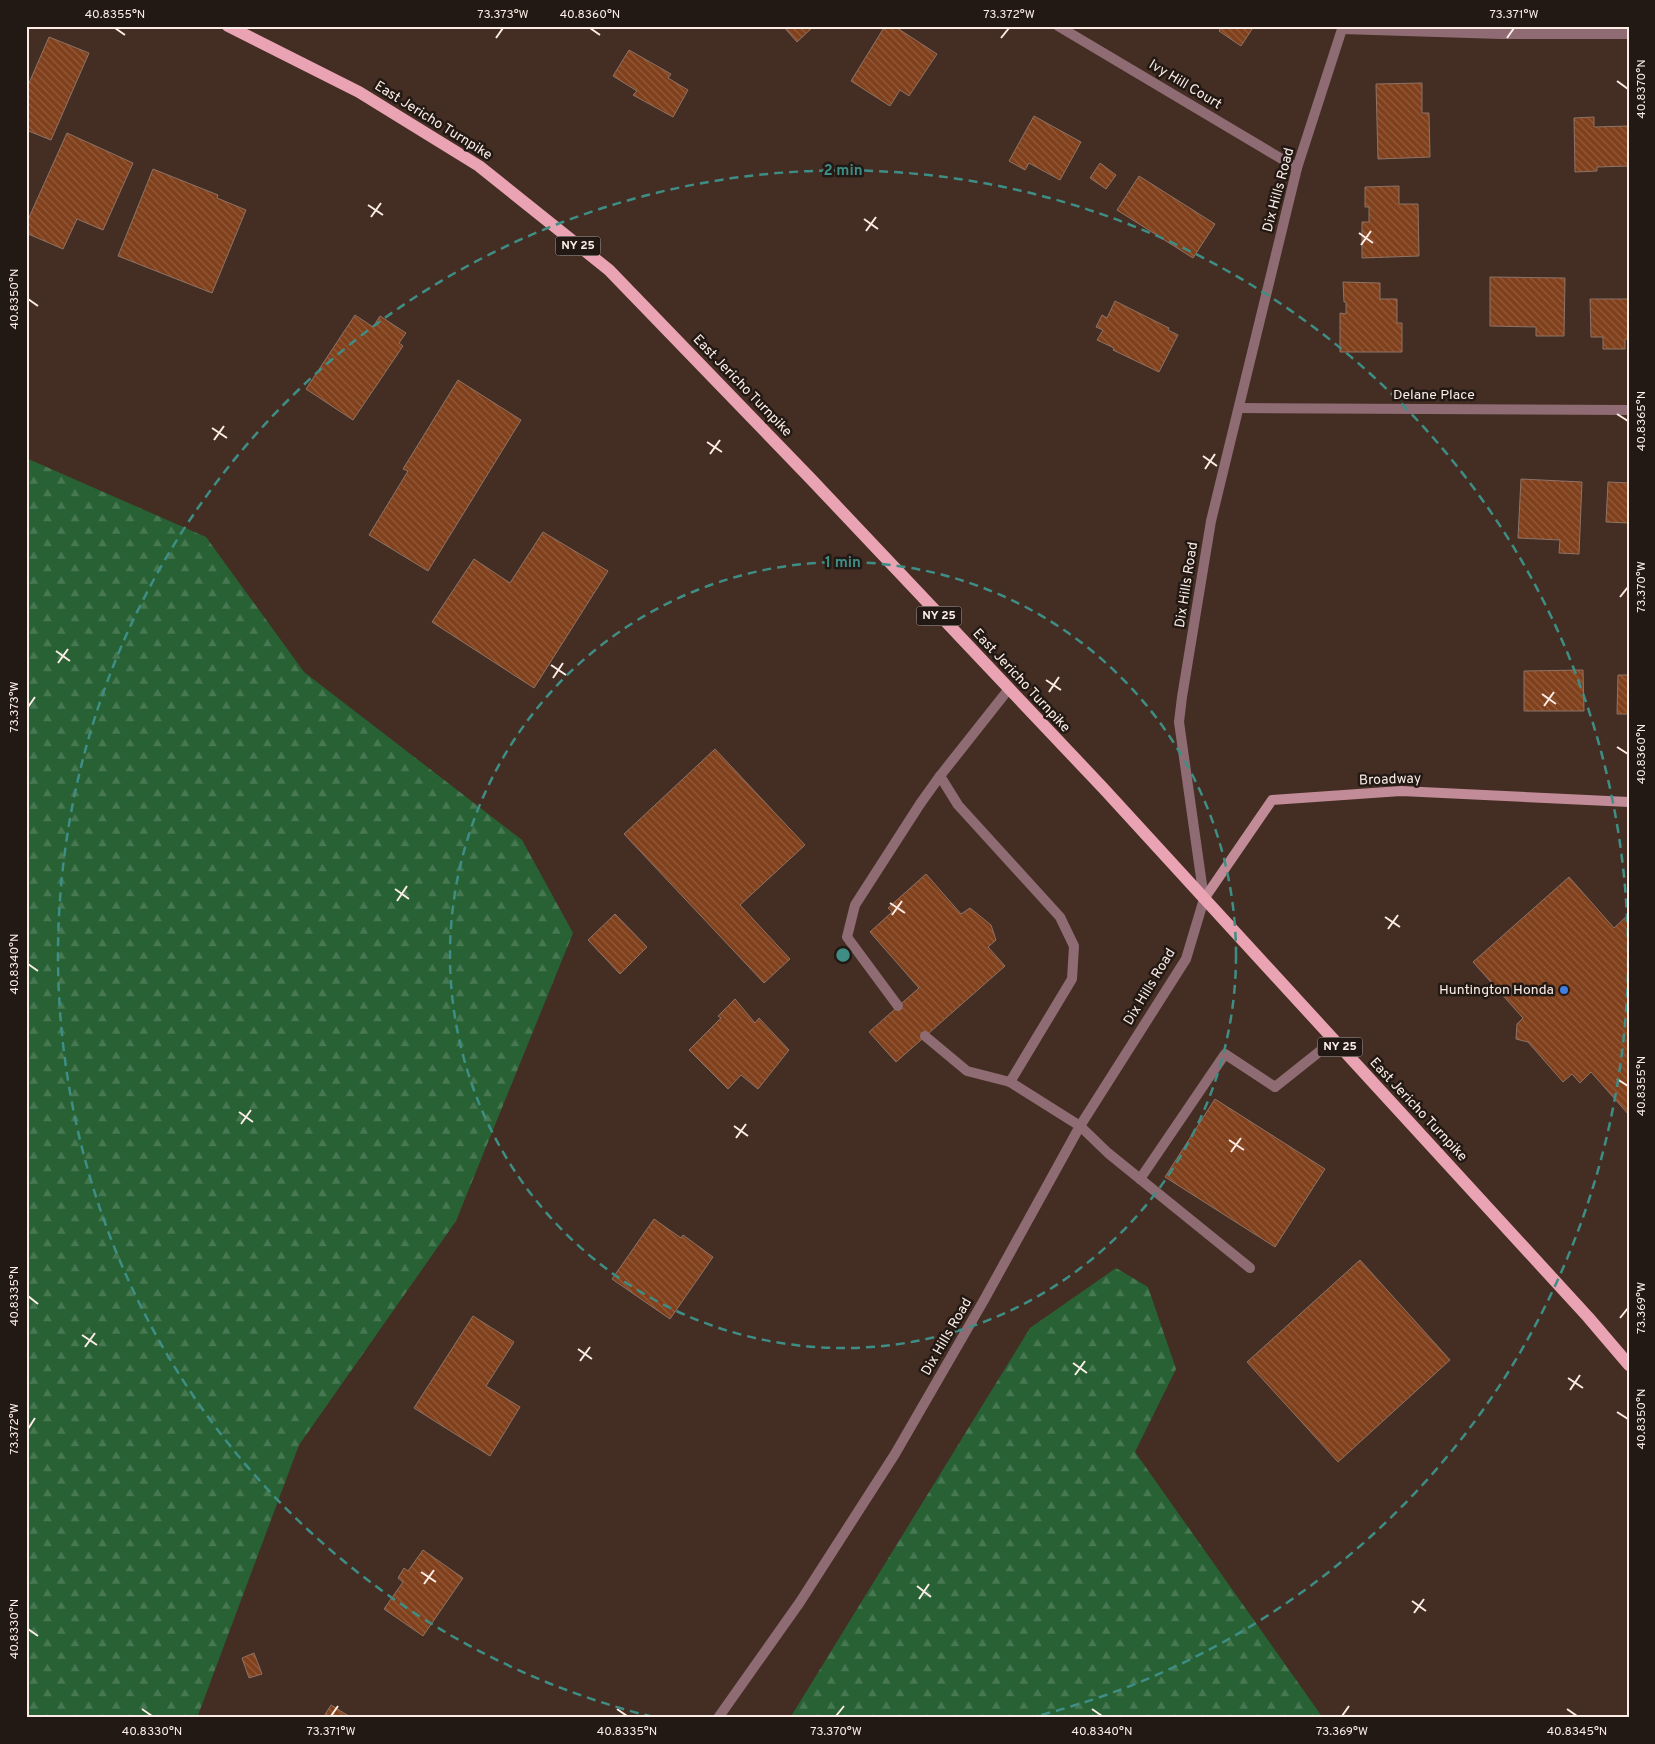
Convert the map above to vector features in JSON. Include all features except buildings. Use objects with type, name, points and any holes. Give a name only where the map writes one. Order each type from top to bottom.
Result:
[{"type":"main road","name":"East Jericho Turnpike","points":[[228,26],[359,92],[479,166],[608,270],[817,485],[1008,690],[1104,789],[1588,1317],[1629,1365]]},
{"type":"main road","name":"Broadway","points":[[1204,899],[1272,800],[1402,791],[1629,802]]},
{"type":"street","name":"Ivy Hill Court","points":[[1058,26],[1298,168]]},
{"type":"street","points":[[1342,28],[1501,34],[1629,34]]},
{"type":"street","name":"Dix Hills Road","points":[[718,1718],[800,1602],[895,1454],[984,1300],[1080,1126],[1186,959],[1204,899],[1179,722],[1211,521],[1298,168],[1342,28]]},
{"type":"street","name":"Delane Place","points":[[1238,408],[1629,410]]},
{"type":"street","points":[[898,1006],[847,937],[855,905],[940,776],[1008,690]]},
{"type":"street","points":[[940,776],[958,806],[1060,916],[1074,946],[1072,979],[1010,1082]]},
{"type":"street","points":[[925,1036],[967,1071],[1010,1082],[1080,1126],[1108,1153],[1250,1268]]},
{"type":"street","points":[[1140,1179],[1225,1054],[1275,1087],[1334,1040]]},
{"type":"green space","points":[[26,458],[206,537],[304,672],[522,840],[573,933],[456,1221],[299,1445],[197,1718],[26,1718]]},
{"type":"green space","points":[[1116,1268],[1148,1287],[1176,1369],[1135,1452],[1323,1718],[790,1718],[1030,1328]]},
{"type":"place","name":"Huntington Honda","points":[[1564,990]]}]
